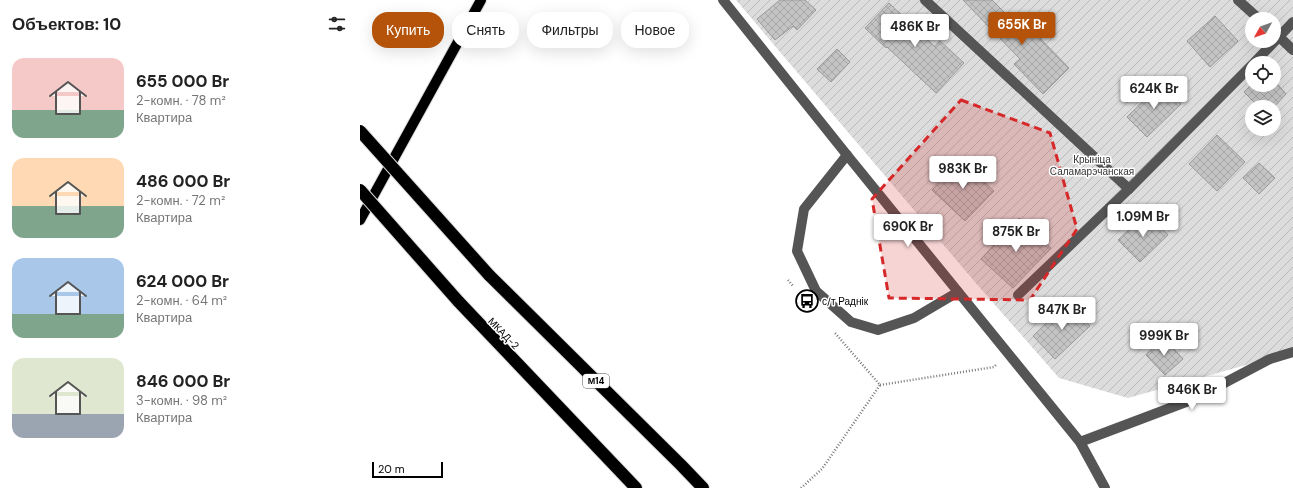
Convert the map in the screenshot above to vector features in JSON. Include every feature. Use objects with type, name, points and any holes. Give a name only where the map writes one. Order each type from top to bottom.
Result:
[{"type":"highway","name":"М14","points":[[360,131],[489,274],[676,459],[703,488]]},
{"type":"highway","name":"МКАД-2","points":[[360,190],[458,301],[636,488]]},
{"type":"main road","points":[[360,220],[481,0]]},
{"type":"street","points":[[723,0],[1080,442],[1105,488]]},
{"type":"street","points":[[925,0],[1130,189]]},
{"type":"street","points":[[1238,0],[1251,12]]},
{"type":"street","points":[[1281,32],[1293,22]]},
{"type":"street","points":[[1281,39],[1293,50]]},
{"type":"street","points":[[1260,56],[1266,48]]},
{"type":"street","points":[[1018,295],[1130,189],[1245,72]]},
{"type":"street","points":[[847,155],[804,209],[797,251],[816,291],[851,322],[878,330],[914,318],[958,292]]},
{"type":"street","points":[[1080,442],[1194,399],[1270,359],[1293,352]]},
{"type":"path","points":[[788,280],[798,290]]},
{"type":"path","points":[[833,331],[880,385]]},
{"type":"path","points":[[801,488],[822,468],[880,385],[994,367],[1009,354]]},
{"type":"highlighted area","points":[[961,100],[1050,133],[1077,229],[1030,300],[889,298],[872,199]]},
{"type":"green space","name":"Крыніца Саламарэчанская","points":[[736,0],[1293,0],[1293,352],[1128,398],[1059,378],[975,282]]},
{"type":"building","points":[[780,0],[805,0],[816,10],[797,30],[793,26],[775,40],[757,19]]},
{"type":"building","points":[[963,0],[992,0],[1028,36],[1033,31],[1069,68],[1043,94],[1014,64],[1020,59]]},
{"type":"building","points":[[889,3],[935,47],[940,41],[964,63],[936,93],[865,28]]},
{"type":"building","points":[[1215,16],[1238,41],[1210,67],[1187,41]]},
{"type":"building","points":[[837,49],[850,62],[831,82],[817,69]]},
{"type":"building","points":[[1161,84],[1181,104],[1147,137],[1127,117]]},
{"type":"building","points":[[1281,88],[1286,94],[1280,100],[1252,100],[1244,92],[1281,92]]},
{"type":"building","points":[[1217,135],[1245,162],[1217,191],[1189,164]]},
{"type":"building","points":[[961,160],[994,191],[965,221],[932,190]]},
{"type":"building","points":[[1259,163],[1275,178],[1259,194],[1243,178]]},
{"type":"building","points":[[1147,213],[1168,235],[1140,262],[1118,240]]},
{"type":"building","points":[[1019,218],[1051,248],[1013,288],[981,259]]},
{"type":"building","points":[[1068,302],[1090,326],[1055,359],[1033,336]]},
{"type":"building","points":[[1164,338],[1183,359],[1165,375],[1146,355]]},
{"type":"place","name":"с/т Раднік","points":[[807,301]]}]
